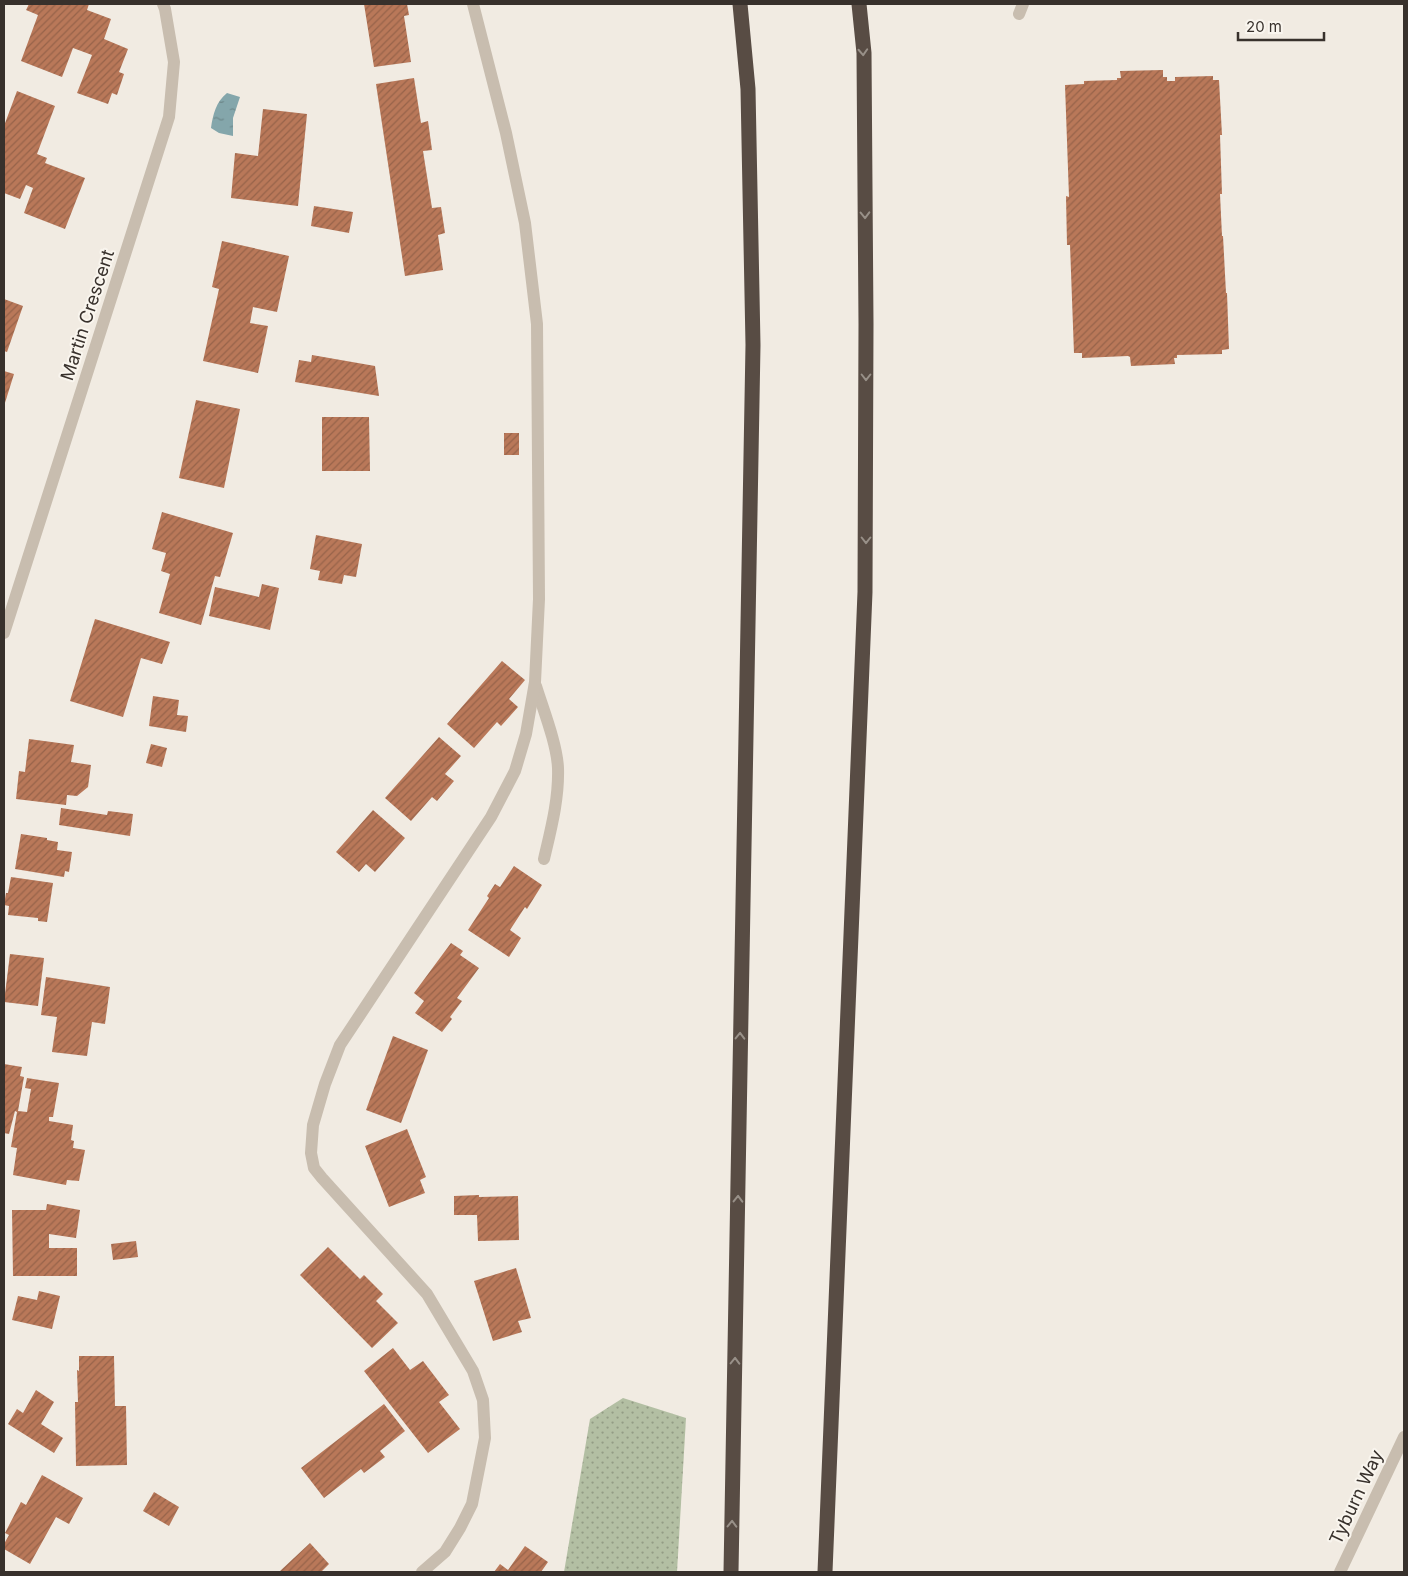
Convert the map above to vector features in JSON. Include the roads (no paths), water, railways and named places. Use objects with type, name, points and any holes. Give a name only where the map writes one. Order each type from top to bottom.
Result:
[{"type":"highway","points":[[731,1572],[754,345],[748,89],[740,4]]},
{"type":"highway","points":[[825,1572],[865,592],[866,314],[864,53],[859,4]]},
{"type":"street","name":"Martin Crescent","points":[[4,633],[169,117],[174,62],[165,9],[162,4]]},
{"type":"street","points":[[427,1570],[445,1552],[472,1504],[485,1438],[483,1400],[473,1371],[427,1294],[342,1202],[314,1168],[310,1153],[313,1125],[325,1084],[340,1046],[491,817],[515,771],[526,734],[535,682],[539,599],[537,324],[525,223],[506,132],[473,4]]},
{"type":"street","points":[[535,682],[552,735],[558,767],[555,809],[544,859]]},
{"type":"street","name":"Tyburn Way","points":[[1340,1572],[1404,1437]]},
{"type":"water","points":[[227,93],[240,97],[233,118],[233,136],[219,133],[211,128],[220,100]]}]
